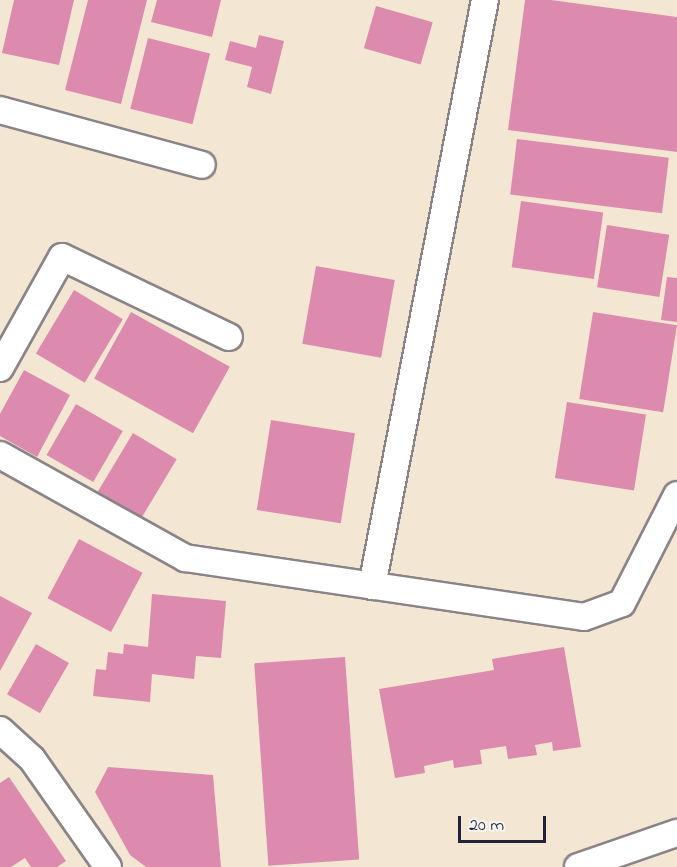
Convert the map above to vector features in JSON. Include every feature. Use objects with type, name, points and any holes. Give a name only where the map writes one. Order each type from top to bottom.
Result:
[{"type":"street","points":[[372,586],[485,0]]},
{"type":"street","points":[[0,110],[202,165]]},
{"type":"street","points":[[0,368],[62,257],[229,337]]},
{"type":"street","points":[[0,455],[185,558],[584,617],[622,603],[677,495]]},
{"type":"street","points":[[0,730],[32,759],[108,867]]},
{"type":"street","points":[[578,867],[677,833]]},
{"type":"building","points":[[14,0],[74,0],[59,65],[2,53]]},
{"type":"building","points":[[88,0],[147,0],[121,104],[65,90]]},
{"type":"building","points":[[157,0],[221,0],[212,37],[151,22]]},
{"type":"building","points":[[525,0],[551,0],[677,17],[677,152],[508,130]]},
{"type":"building","points":[[376,6],[433,22],[421,65],[364,48]]},
{"type":"building","points":[[259,35],[284,41],[271,94],[247,87],[252,67],[225,60],[230,41],[256,48]]},
{"type":"building","points":[[148,38],[210,53],[192,124],[130,109]]},
{"type":"building","points":[[517,139],[669,158],[662,213],[510,195]]},
{"type":"building","points":[[521,201],[603,213],[594,279],[512,267]]},
{"type":"building","points":[[607,225],[669,235],[659,297],[597,287]]},
{"type":"building","points":[[316,266],[395,280],[381,358],[302,344]]},
{"type":"building","points":[[667,277],[677,278],[677,322],[661,320]]},
{"type":"building","points":[[74,290],[123,319],[85,383],[36,353]]},
{"type":"building","points":[[131,312],[230,367],[193,433],[94,378]]},
{"type":"building","points":[[593,312],[677,325],[663,412],[579,399]]},
{"type":"building","points":[[24,370],[70,395],[37,457],[0,436],[0,414]]},
{"type":"building","points":[[567,402],[646,415],[634,491],[555,478]]},
{"type":"building","points":[[76,404],[123,431],[93,482],[46,455]]},
{"type":"building","points":[[271,420],[355,433],[341,523],[257,510]]},
{"type":"building","points":[[133,433],[177,459],[141,518],[97,492]]},
{"type":"building","points":[[79,539],[143,573],[111,632],[48,598]]},
{"type":"building","points":[[152,594],[226,601],[221,658],[196,656],[194,679],[152,674],[150,702],[93,696],[96,669],[106,670],[108,652],[123,654],[124,644],[148,647]]},
{"type":"building","points":[[0,596],[32,613],[0,671]]},
{"type":"building","points":[[36,644],[69,663],[40,713],[7,694]]},
{"type":"building","points":[[564,647],[581,747],[553,751],[552,742],[535,745],[537,755],[508,759],[506,746],[480,750],[482,764],[454,768],[453,760],[424,766],[425,773],[395,778],[379,689],[494,670],[492,659]]},
{"type":"building","points":[[345,657],[359,860],[268,866],[254,663]]},
{"type":"building","points":[[108,767],[213,775],[221,867],[146,867],[130,855],[95,792]]},
{"type":"building","points":[[9,777],[66,861],[57,867],[31,867],[25,858],[11,867],[0,867],[0,783]]}]
